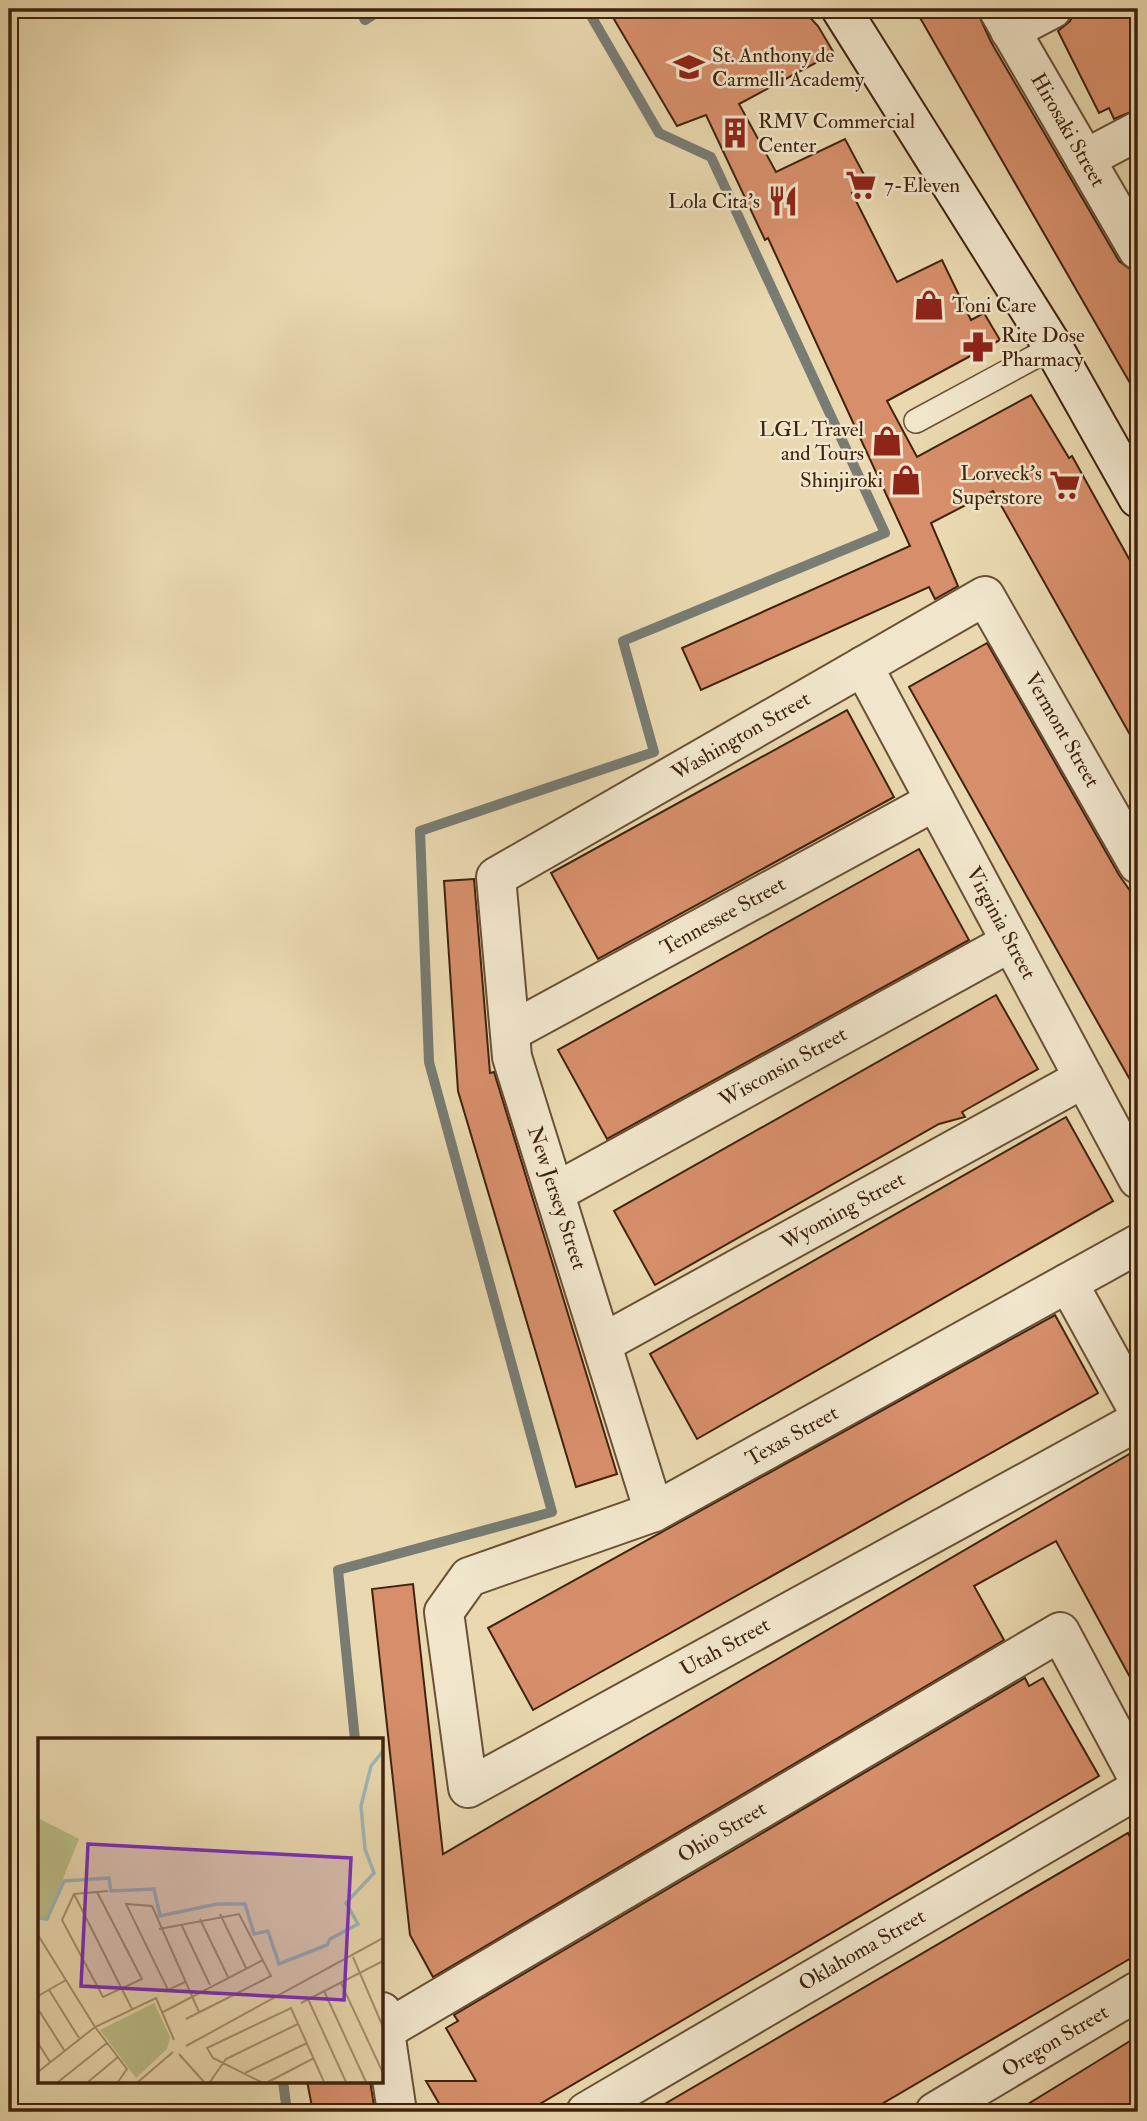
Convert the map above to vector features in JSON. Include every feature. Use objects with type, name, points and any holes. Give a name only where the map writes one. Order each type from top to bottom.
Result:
[{"type":"street","points":[[841,9],[1053,347],[1138,498]]},
{"type":"street","points":[[1004,20],[1052,9]]},
{"type":"street","name":"Hirosaki Street","points":[[1004,20],[1138,250]]},
{"type":"street","points":[[1086,159],[1138,131]]},
{"type":"street","name":"Washington Street","points":[[496,877],[985,596]]},
{"type":"street","name":"Vermont Street","points":[[985,596],[1138,863]]},
{"type":"street","name":"Virginia Street","points":[[863,666],[1138,1179]]},
{"type":"street","name":"Tennessee Street","points":[[510,1032],[935,801]]},
{"type":"street","name":"New Jersey Street","points":[[496,877],[512,1057],[654,1512]]},
{"type":"street","name":"Wisconsin Street","points":[[556,1192],[1011,942]]},
{"type":"street","name":"Wyoming Street","points":[[603,1343],[1084,1078]]},
{"type":"street","name":"Texas Street","points":[[444,1612],[469,1577],[654,1512],[1138,1244]]},
{"type":"street","points":[[1068,1283],[1138,1410]]},
{"type":"street","name":"Utah Street","points":[[444,1612],[468,1788],[1138,1421]]},
{"type":"street","name":"Ohio Street","points":[[383,2021],[1060,1632],[1138,1778]]},
{"type":"street","name":"Oklahoma Street","points":[[586,2112],[1138,1789]]},
{"type":"street","name":"Oregon Street","points":[[935,2112],[1138,1991]]},
{"type":"street","points":[[383,2021],[397,2112]]},
{"type":"lane","points":[[916,421],[1053,347]]},
{"type":"building","points":[[608,9],[802,9],[818,26],[834,53],[739,104],[776,172],[845,139],[869,184],[852,193],[897,282],[942,260],[971,320],[984,313],[1000,340],[887,401],[917,457],[1031,395],[1069,458],[1072,456],[1138,575],[1138,749],[993,491],[931,523],[958,586],[935,599],[929,587],[701,690],[682,648],[910,546],[768,238],[765,240],[706,115],[677,126]]},
{"type":"building","points":[[915,9],[976,9],[991,42],[1119,261],[1131,270],[1138,282],[1138,397]]},
{"type":"building","points":[[1076,9],[1138,9],[1138,109],[1114,119],[1109,108],[1099,113],[1058,31],[1070,21]]},
{"type":"building","points":[[987,643],[1119,875],[1138,902],[1138,1094],[909,687]]},
{"type":"building","points":[[847,710],[894,797],[598,959],[551,873]]},
{"type":"building","points":[[919,849],[969,940],[607,1139],[558,1050]]},
{"type":"building","points":[[474,879],[490,1073],[494,1072],[617,1474],[576,1487],[458,1091],[444,881]]},
{"type":"building","points":[[996,995],[1038,1069],[962,1112],[965,1117],[939,1124],[655,1285],[614,1211]]},
{"type":"building","points":[[1066,1117],[1113,1201],[697,1439],[650,1354]]},
{"type":"building","points":[[1055,1315],[1098,1393],[533,1710],[488,1628]]},
{"type":"building","points":[[1138,1449],[1138,1692],[1056,1541],[974,1586],[1004,1640],[433,1977],[410,1935],[372,1589],[413,1584],[443,1854]]},
{"type":"building","points":[[1025,1678],[1029,1686],[1043,1678],[1099,1776],[526,2112],[444,2112],[426,2081],[476,2081],[446,2028],[458,2021],[454,2015]]},
{"type":"building","points":[[1128,1833],[1138,1852],[1138,1954],[868,2112],[651,2112]]},
{"type":"building","points":[[1138,2036],[1138,2112],[1015,2112],[1093,2064]]},
{"type":"building","points":[[307,2082],[370,2082],[375,2112],[313,2112]]},
{"type":"waterway","points":[[359,9],[365,20],[382,9]]},
{"type":"waterway","points":[[355,1738],[338,1570],[552,1512],[429,1062],[420,831],[654,752],[623,641],[885,533],[711,157],[659,133],[587,9]]},
{"type":"waterway","points":[[283,2082],[287,2112]]},
{"type":"place","name":"St. Anthony de Carmelli Academy","points":[[689,67]]},
{"type":"place","name":"RMV Commercial Center","points":[[735,133]]},
{"type":"place","name":"7-Eleven","points":[[861,185]]},
{"type":"place","name":"Lola Cita's","points":[[783,201]]},
{"type":"place","name":"Toni Care","points":[[929,305]]},
{"type":"place","name":"Rite Dose Pharmacy","points":[[978,347]]},
{"type":"place","name":"LGL Travel and Tours","points":[[887,441]]},
{"type":"place","name":"Shinjiroki","points":[[906,480]]},
{"type":"place","name":"Lorveck's Superstore","points":[[1065,485]]}]
